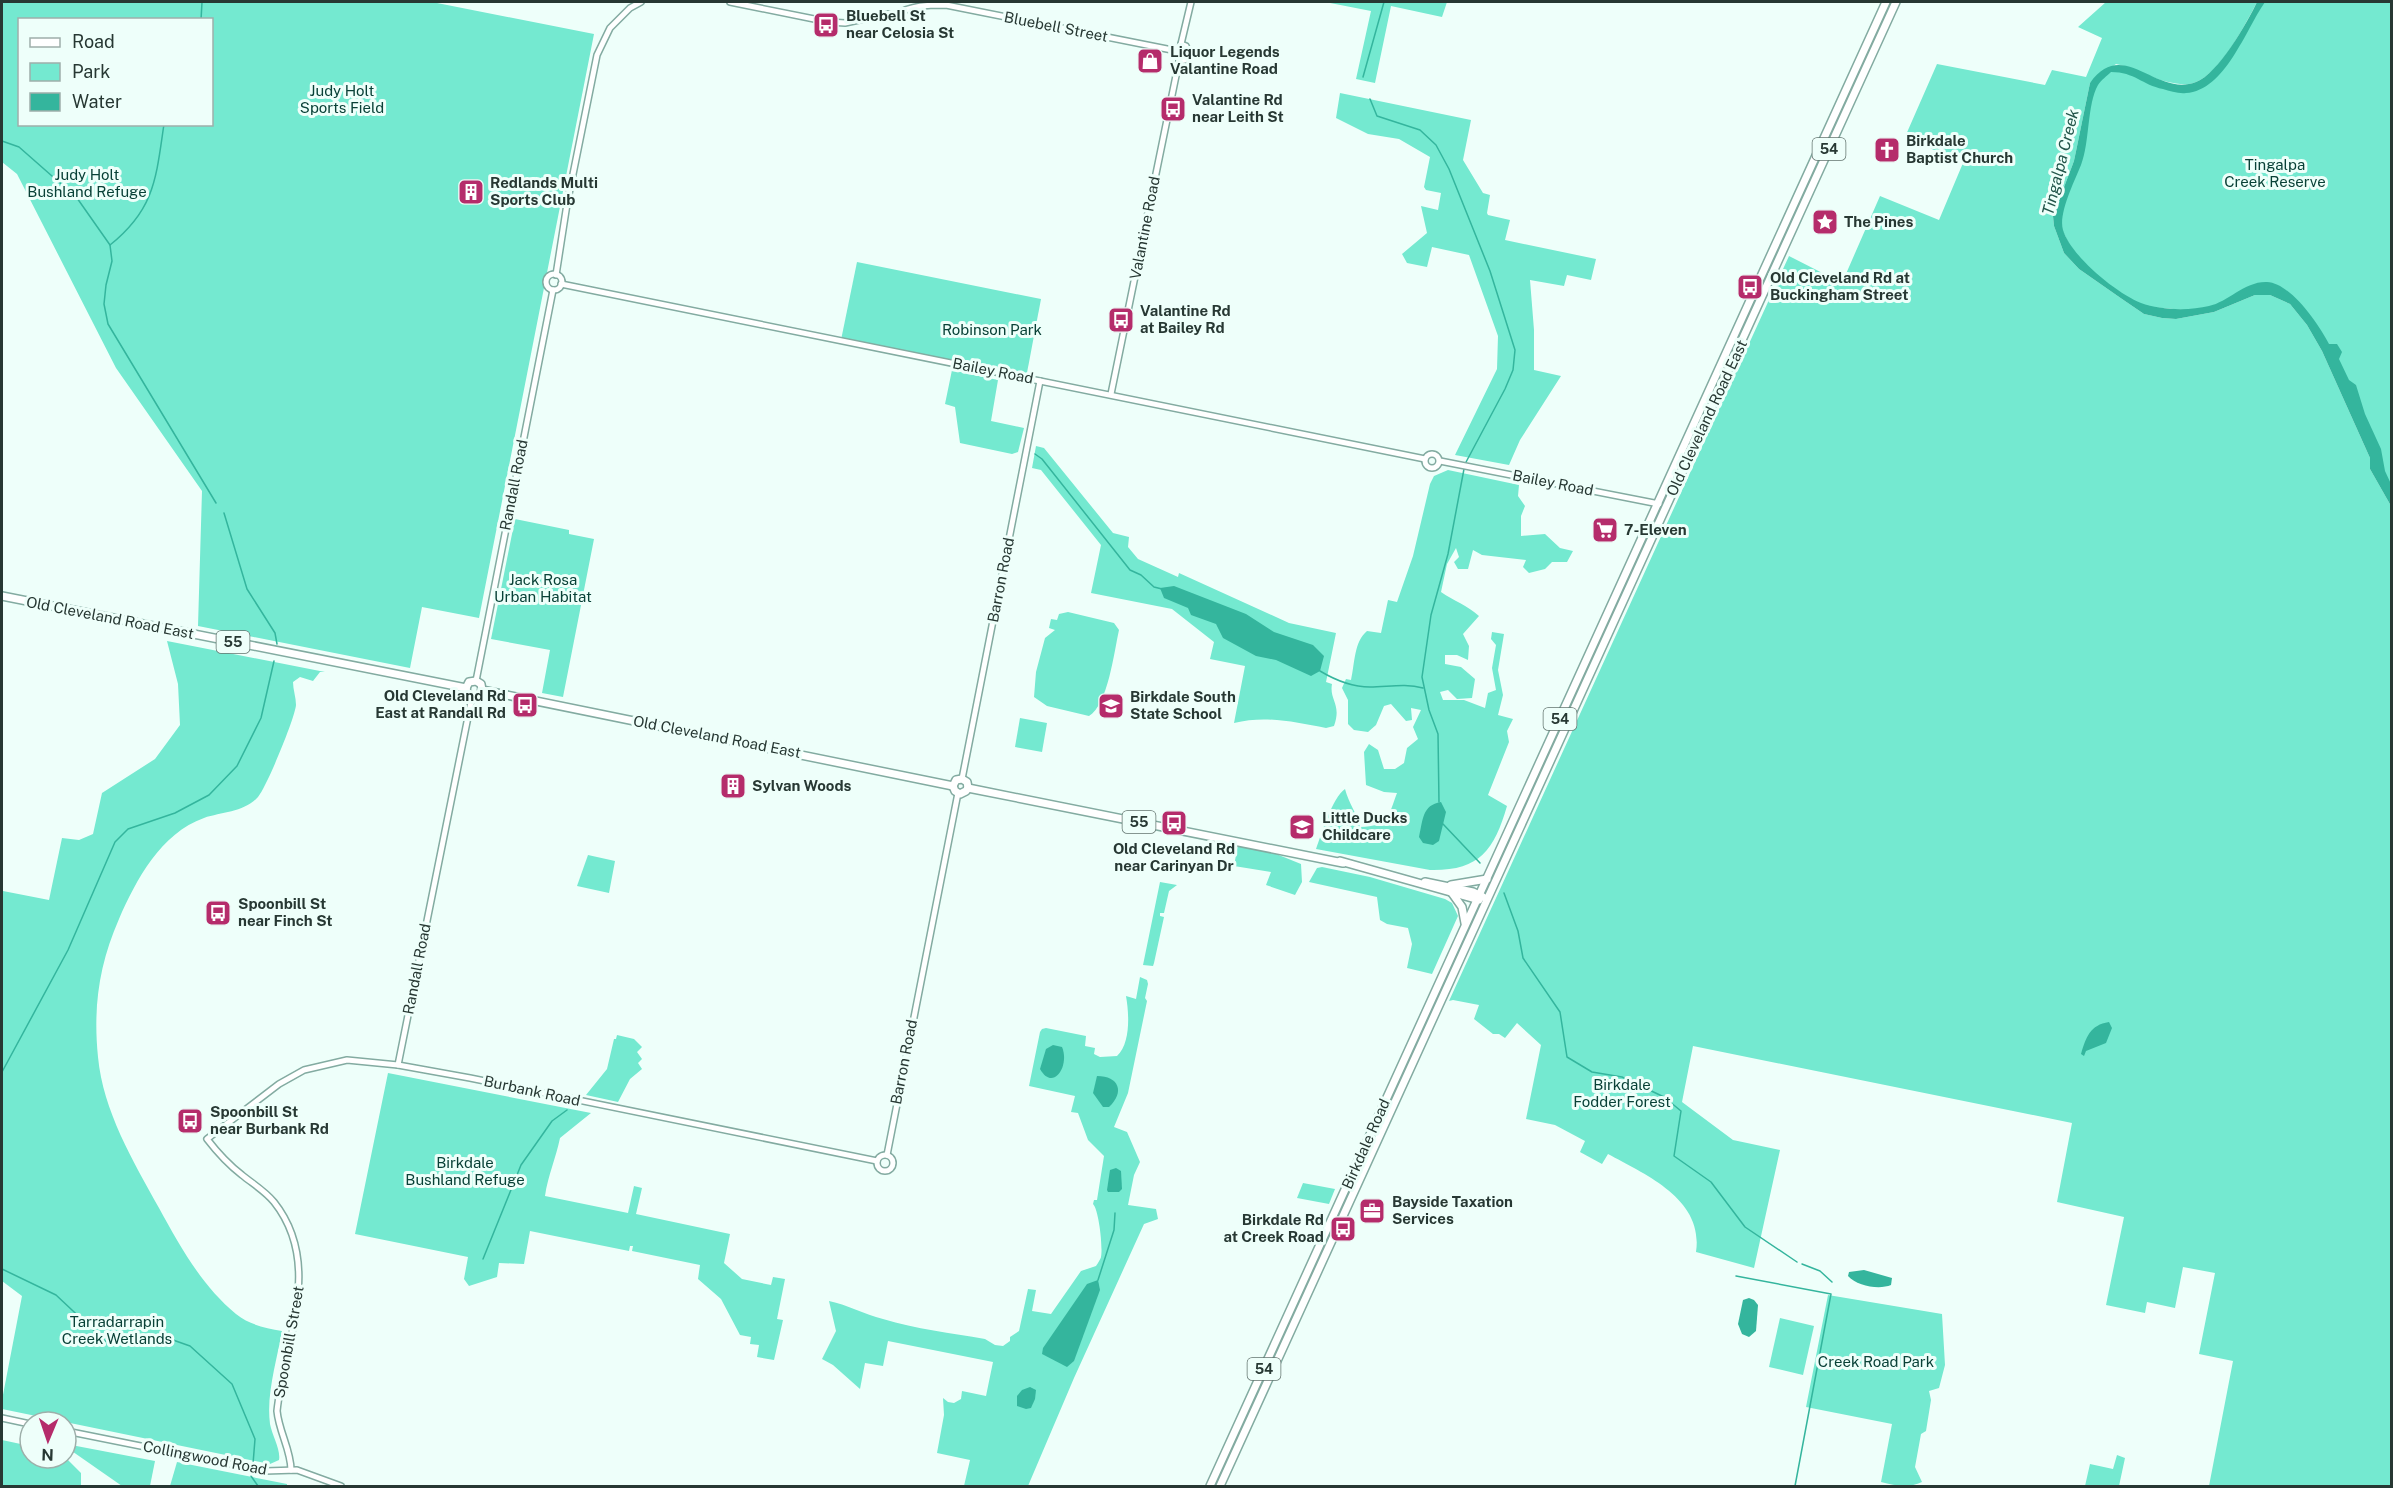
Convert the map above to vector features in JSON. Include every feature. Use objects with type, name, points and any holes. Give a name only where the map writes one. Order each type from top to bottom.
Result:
[{"type":"main road","name":"Old Cleveland Road East","points":[[1478,897],[1886,2]]},
{"type":"main road","name":"Old Cleveland Road East","points":[[1488,900],[1896,2]]},
{"type":"main road","name":"Old Cleveland Road East","points":[[2,596],[466,688]]},
{"type":"main road","points":[[476,681],[481,684],[482,690],[478,696],[472,697],[467,693],[466,688],[469,682],[476,681]]},
{"type":"main road","name":"Old Cleveland Road East","points":[[482,690],[953,786]]},
{"type":"main road","points":[[962,779],[967,782],[968,788],[964,793],[958,793],[953,786],[956,780],[962,779]]},
{"type":"main road","name":"55","points":[[968,788],[1343,863],[1452,893],[1478,897]]},
{"type":"main road","points":[[1445,885],[1487,879]]},
{"type":"main road","name":"55","points":[[1418,882],[1445,885],[1488,900]]},
{"type":"main road","points":[[1452,893],[1462,907],[1465,926]]},
{"type":"main road","name":"Birkdale Road","points":[[1210,1486],[1478,897]]},
{"type":"main road","name":"Birkdale Road","points":[[1220,1486],[1488,900]]},
{"type":"street","name":"Randall Road","points":[[476,681],[553,290],[546,282],[550,275],[556,275],[597,55],[610,28],[630,8],[641,2]]},
{"type":"street","name":"Bluebell Street","points":[[730,2],[829,22],[845,23],[887,14],[896,15],[903,10],[915,7],[946,5],[1172,50]]},
{"type":"street","points":[[1181,44],[1191,2]]},
{"type":"street","points":[[1181,44],[1188,48],[1189,53],[1185,60],[1179,61],[1173,56],[1172,50],[1176,45],[1181,44]]},
{"type":"street","name":"Valantine Road","points":[[1111,394],[1179,61]]},
{"type":"street","points":[[553,290],[558,289],[561,284],[560,278],[556,275]]},
{"type":"street","name":"Bailey Road","points":[[561,284],[1425,459]]},
{"type":"street","name":"Barron Road","points":[[962,779],[1040,381]]},
{"type":"street","points":[[1434,453],[1440,461],[1436,466],[1430,468],[1425,463],[1429,454],[1434,453]]},
{"type":"street","name":"Bailey Road","points":[[1440,461],[1666,506]]},
{"type":"street","name":"Randall Road","points":[[398,1065],[472,697]]},
{"type":"street","name":"Barron Road","points":[[887,1155],[958,793]]},
{"type":"street","name":"Burbank Road","points":[[207,1139],[279,1084],[304,1070],[347,1060],[398,1065],[470,1078],[877,1161]]},
{"type":"street","name":"Spoonbill Street","points":[[207,1139],[233,1167],[272,1200],[287,1224],[296,1248],[299,1263],[299,1287],[277,1411],[279,1427],[290,1455],[291,1470]]},
{"type":"street","points":[[882,1155],[887,1155],[893,1161],[889,1169],[880,1169],[877,1161],[882,1155]]},
{"type":"street","points":[[2,1418],[18,1421]]},
{"type":"street","name":"Collingwood Road","points":[[78,1433],[265,1471],[304,1472],[341,1486]]},
{"type":"green space","points":[[2,2],[432,2],[594,34],[479,618],[422,607],[410,668],[198,626],[202,491],[116,368],[17,174],[2,162]]},
{"type":"green space","points":[[1325,2],[1447,2],[1442,17],[1391,6],[1375,83],[1356,79],[1371,11]]},
{"type":"green space","name":"Birkdale Fodder Forest","points":[[2106,2],[2257,2],[2223,58],[2205,77],[2196,82],[2178,84],[2168,82],[2116,64],[2090,83],[2074,161],[2053,216],[2054,226],[2064,253],[2079,269],[2144,314],[2176,319],[2214,312],[2255,295],[2270,295],[2290,304],[2307,325],[2322,351],[2370,458],[2370,469],[2391,506],[2391,1486],[2209,1486],[2233,1361],[2199,1354],[2215,1273],[2183,1267],[2175,1308],[2147,1302],[2145,1313],[2106,1305],[2124,1217],[2057,1202],[2072,1123],[1693,1046],[1682,1102],[1733,1140],[1780,1150],[1754,1268],[1696,1252],[1696,1233],[1691,1217],[1682,1203],[1655,1180],[1608,1154],[1602,1164],[1580,1152],[1585,1141],[1555,1125],[1526,1119],[1541,1045],[1517,1023],[1505,1038],[1499,1034],[1493,1034],[1474,1019],[1479,1005],[1449,1001],[1789,256],[1842,283],[1880,196],[1939,220],[1963,163],[1905,137],[1937,64],[2045,85],[2052,70],[2086,77],[2102,38],[2078,27]]},
{"type":"green space","name":"Tingalpa Creek Reserve","points":[[2259,2],[2391,2],[2391,489],[2350,390],[2295,304],[2264,289],[2213,310],[2197,311],[2139,306],[2079,263],[2058,222],[2095,82],[2109,69],[2131,73],[2161,85],[2180,88],[2197,84],[2211,76],[2223,64]]},
{"type":"green space","points":[[1340,93],[1471,120],[1463,160],[1483,193],[1490,195],[1488,215],[1510,220],[1505,240],[1596,259],[1591,280],[1567,275],[1564,286],[1530,280],[1534,370],[1561,376],[1520,440],[1509,465],[1455,455],[1497,369],[1498,336],[1469,255],[1432,247],[1427,267],[1407,263],[1402,254],[1427,233],[1421,206],[1438,210],[1441,193],[1426,190],[1424,187],[1430,157],[1399,139],[1368,134],[1336,118]]},
{"type":"green space","name":"Robinson Park","points":[[857,262],[1041,299],[1026,378],[841,340]]},
{"type":"green space","points":[[952,370],[998,380],[991,421],[1024,428],[1018,452],[1012,454],[960,443],[955,407],[945,404]]},
{"type":"green space","points":[[1036,446],[1044,448],[1113,533],[1129,537],[1128,547],[1138,559],[1178,577],[1179,573],[1289,623],[1336,633],[1326,682],[1332,684],[1337,712],[1334,726],[1326,728],[1269,719],[1234,723],[1245,666],[1210,659],[1214,642],[1172,609],[1091,593],[1101,545],[1041,470],[1032,468]]},
{"type":"green space","points":[[1448,470],[1519,485],[1518,496],[1525,506],[1521,516],[1521,536],[1545,534],[1560,548],[1573,551],[1567,562],[1552,562],[1545,569],[1529,573],[1523,567],[1526,560],[1482,555],[1473,550],[1468,569],[1458,569],[1454,562],[1459,557],[1456,548],[1447,564],[1441,592],[1479,616],[1463,634],[1469,646],[1468,660],[1457,655],[1445,655],[1445,664],[1461,667],[1475,679],[1472,698],[1457,699],[1448,690],[1440,692],[1443,700],[1464,700],[1485,708],[1488,693],[1496,690],[1492,668],[1496,645],[1491,639],[1492,632],[1504,634],[1498,670],[1503,695],[1498,715],[1513,719],[1507,731],[1509,742],[1488,795],[1507,806],[1502,822],[1490,846],[1482,855],[1461,867],[1430,870],[1316,849],[1332,808],[1345,789],[1360,827],[1377,825],[1389,814],[1397,793],[1384,792],[1366,785],[1364,752],[1369,744],[1378,750],[1384,769],[1395,769],[1404,763],[1407,748],[1418,739],[1413,727],[1421,710],[1411,708],[1412,720],[1406,721],[1391,704],[1384,706],[1376,725],[1368,732],[1354,730],[1348,724],[1348,700],[1342,688],[1346,679],[1351,680],[1357,647],[1363,636],[1367,631],[1381,633],[1388,600],[1397,602],[1413,556],[1430,484],[1434,476]]},
{"type":"green space","name":"Jack Rosa Urban Habitat","points":[[515,519],[569,530],[569,534],[594,539],[563,697],[542,693],[550,650],[491,639]]},
{"type":"green space","points":[[1068,612],[1114,623],[1119,630],[1106,690],[1096,710],[1089,716],[1047,706],[1034,697],[1036,672],[1045,638],[1055,630],[1049,628],[1051,619],[1057,620],[1059,614]]},
{"type":"green space","name":"Tarradarrapin Creek Wetlands","points":[[167,641],[325,672],[320,672],[313,681],[300,677],[293,682],[296,702],[294,712],[274,766],[258,797],[240,809],[204,818],[189,825],[163,846],[142,874],[112,936],[102,970],[97,1003],[98,1057],[106,1097],[130,1154],[183,1251],[212,1291],[236,1314],[252,1323],[282,1331],[269,1401],[270,1424],[279,1452],[279,1460],[270,1464],[78,1425],[78,1410],[18,1410],[18,1412],[2,1409],[22,1296],[2,1281],[3,891],[49,900],[62,838],[79,840],[93,834],[102,793],[155,759],[180,725],[178,684]]},
{"type":"green space","points":[[1020,718],[1047,723],[1042,752],[1015,747]]},
{"type":"green space","points":[[1238,844],[1259,847],[1301,864],[1302,882],[1295,895],[1266,885],[1271,872],[1234,866]]},
{"type":"green space","points":[[588,855],[615,861],[609,893],[577,886]]},
{"type":"green space","points":[[1322,867],[1370,877],[1452,903],[1458,916],[1432,974],[1407,968],[1412,944],[1408,928],[1387,924],[1380,920],[1377,897],[1309,882],[1317,868]]},
{"type":"green space","points":[[1160,882],[1177,885],[1169,891],[1164,913],[1160,913],[1160,916],[1164,917],[1153,966],[1143,965]]},
{"type":"green space","points":[[1140,977],[1147,980],[1145,998],[1147,1001],[1128,1093],[1114,1127],[1127,1132],[1140,1162],[1134,1175],[1128,1205],[1156,1209],[1158,1219],[1144,1224],[1028,1486],[964,1486],[970,1460],[937,1453],[944,1415],[943,1398],[954,1403],[961,1399],[962,1391],[986,1396],[993,1362],[888,1341],[883,1366],[865,1363],[860,1389],[833,1365],[822,1359],[836,1331],[829,1301],[895,1322],[985,1339],[995,1345],[1003,1346],[1019,1331],[1028,1289],[1036,1290],[1032,1311],[1051,1314],[1081,1271],[1096,1266],[1101,1258],[1100,1229],[1093,1204],[1094,1200],[1097,1200],[1104,1156],[1088,1140],[1078,1113],[1071,1112],[1075,1096],[1029,1086],[1040,1032],[1046,1028],[1086,1036],[1085,1046],[1095,1048],[1094,1054],[1100,1057],[1117,1056],[1127,1036],[1126,996],[1136,999]]},
{"type":"green space","points":[[617,1035],[634,1039],[642,1047],[637,1052],[642,1059],[638,1063],[642,1069],[630,1079],[618,1102],[586,1095],[607,1069]]},
{"type":"green space","name":"Birkdale Bushland Refuge","points":[[388,1073],[591,1113],[560,1138],[545,1196],[628,1213],[634,1186],[642,1188],[636,1214],[730,1234],[724,1263],[742,1279],[771,1285],[773,1277],[785,1279],[777,1319],[783,1320],[774,1360],[757,1357],[759,1345],[750,1344],[751,1337],[740,1335],[721,1299],[698,1279],[700,1265],[632,1251],[633,1246],[630,1246],[629,1251],[530,1231],[524,1264],[499,1263],[497,1277],[469,1286],[464,1279],[468,1257],[355,1234]]},
{"type":"green space","points":[[1303,1183],[1335,1189],[1329,1204],[1297,1198]]},
{"type":"green space","name":"Creek Road Park","points":[[1828,1295],[1942,1314],[1945,1365],[1939,1388],[1929,1391],[1931,1400],[1926,1431],[1921,1434],[1915,1467],[1922,1482],[1902,1486],[1881,1482],[1892,1424],[1806,1407]]},
{"type":"green space","points":[[1780,1318],[1814,1326],[1803,1375],[1769,1367]]},
{"type":"green space","points":[[2,1440],[18,1443],[18,1470],[78,1470],[81,1473],[81,1486],[2,1486]]},
{"type":"green space","points":[[78,1446],[155,1461],[150,1486],[122,1486],[78,1455]]},
{"type":"green space","points":[[2117,1455],[2125,1458],[2119,1486],[2085,1486],[2090,1464],[2113,1469]]},
{"type":"green space","points":[[177,1462],[287,1484],[287,1486],[170,1486]]},
{"type":"water","name":"Tingalpa Creek","points":[[2257,2],[2265,2],[2233,57],[2212,82],[2200,90],[2186,93],[2174,92],[2126,74],[2111,72],[2101,81],[2094,93],[2084,156],[2065,206],[2063,230],[2075,251],[2085,262],[2119,291],[2141,303],[2175,309],[2201,308],[2216,304],[2251,285],[2267,282],[2276,284],[2295,297],[2311,316],[2329,344],[2337,344],[2342,352],[2339,359],[2349,380],[2356,385],[2365,414],[2381,449],[2385,471],[2391,484],[2391,506],[2370,469],[2370,458],[2322,351],[2307,325],[2290,304],[2270,295],[2255,295],[2214,312],[2176,319],[2144,314],[2079,269],[2064,253],[2054,226],[2053,216],[2074,161],[2090,83],[2102,70],[2115,65],[2127,66],[2167,82],[2181,85],[2196,82],[2205,77],[2222,59]]},
{"type":"water","points":[[1174,586],[1246,614],[1274,632],[1313,645],[1324,656],[1320,671],[1311,676],[1276,660],[1256,656],[1223,638],[1216,624],[1191,615],[1188,608],[1164,598],[1160,588]]},
{"type":"water","points":[[1441,802],[1446,812],[1439,841],[1433,845],[1423,843],[1419,837],[1424,814],[1430,806]]},
{"type":"water","points":[[2109,1022],[2112,1028],[2106,1043],[2086,1051],[2084,1056],[2081,1054],[2093,1029]]},
{"type":"water","points":[[1053,1045],[1062,1047],[1064,1062],[1059,1074],[1050,1078],[1040,1069],[1046,1049]]},
{"type":"water","points":[[1097,1076],[1110,1079],[1117,1086],[1117,1096],[1109,1107],[1103,1107],[1093,1093]]},
{"type":"water","points":[[1116,1168],[1121,1171],[1122,1189],[1119,1192],[1108,1192],[1110,1170]]},
{"type":"water","points":[[1864,1270],[1892,1278],[1891,1285],[1868,1286],[1848,1276],[1849,1272]]},
{"type":"water","points":[[1098,1280],[1100,1290],[1074,1361],[1067,1367],[1042,1354],[1043,1348],[1087,1284]]},
{"type":"water","points":[[1749,1298],[1758,1305],[1756,1331],[1749,1337],[1742,1334],[1738,1324],[1743,1300]]},
{"type":"water","points":[[1030,1387],[1036,1390],[1031,1408],[1017,1406],[1017,1396],[1022,1390]]},
{"type":"waterway","points":[[201,18],[202,2]]},
{"type":"waterway","points":[[1363,77],[1384,2]]},
{"type":"waterway","points":[[1370,99],[1377,116],[1420,130],[1436,145],[1449,169],[1490,271],[1515,350],[1513,370],[1505,389],[1465,464]]},
{"type":"waterway","points":[[110,245],[125,232],[145,205],[159,161],[164,126]]},
{"type":"waterway","points":[[2,141],[19,147],[77,198],[110,245],[112,261],[104,304],[108,324],[216,503]]},
{"type":"waterway","points":[[1035,454],[1042,459],[1130,570],[1141,575],[1154,587],[1162,589]]},
{"type":"waterway","points":[[1439,802],[1438,734],[1429,710],[1422,677],[1431,615],[1448,554],[1464,469]]},
{"type":"waterway","points":[[224,513],[247,589],[275,633],[277,644]]},
{"type":"waterway","points":[[2,1072],[68,950],[115,842],[128,829],[175,813],[209,795],[237,766],[261,718],[274,661]]},
{"type":"waterway","points":[[1320,671],[1357,686],[1403,685],[1423,688]]},
{"type":"waterway","points":[[1443,824],[1480,863]]},
{"type":"waterway","points":[[1504,893],[1518,931],[1523,958],[1560,1012],[1567,1057],[1592,1072],[1622,1077],[1664,1097],[1681,1111],[1674,1156],[1711,1182],[1745,1227],[1797,1262]]},
{"type":"waterway","points":[[483,1259],[521,1165],[552,1121],[567,1110]]},
{"type":"waterway","points":[[1098,1280],[1114,1230],[1115,1213]]},
{"type":"waterway","points":[[1802,1264],[1820,1271],[1832,1282]]},
{"type":"waterway","points":[[2,1269],[56,1295],[105,1341],[173,1340],[190,1346],[232,1384],[255,1439],[253,1464]]},
{"type":"waterway","points":[[1736,1276],[1831,1294],[1795,1486]]},
{"type":"waterway","points":[[251,1476],[258,1486]]},
{"type":"place","name":"Bluebell St near Celosia St","points":[[826,25]]},
{"type":"place","name":"Liquor Legends Valantine Road","points":[[1150,61]]},
{"type":"place","name":"Valantine Rd near Leith St","points":[[1173,109]]},
{"type":"place","name":"Birkdale Baptist Church","points":[[1887,150]]},
{"type":"place","name":"Redlands Multi Sports Club","points":[[471,192]]},
{"type":"place","name":"The Pines","points":[[1825,222]]},
{"type":"place","name":"Old Cleveland Rd at Buckingham Street","points":[[1750,287]]},
{"type":"place","name":"Valantine Rd at Bailey Rd","points":[[1121,320]]},
{"type":"place","name":"7-Eleven","points":[[1605,530]]},
{"type":"place","name":"Old Cleveland Rd East at Randall Rd","points":[[525,705]]},
{"type":"place","name":"Birkdale South State School","points":[[1111,706]]},
{"type":"place","name":"Sylvan Woods","points":[[733,786]]},
{"type":"place","name":"Old Cleveland Rd near Carinyan Dr","points":[[1174,823]]},
{"type":"place","name":"Little Ducks Childcare","points":[[1302,827]]},
{"type":"place","name":"Spoonbill St near Finch St","points":[[218,913]]},
{"type":"place","name":"Spoonbill St near Burbank Rd","points":[[190,1121]]},
{"type":"place","name":"Bayside Taxation Services","points":[[1372,1211]]},
{"type":"place","name":"Birkdale Rd at Creek Road","points":[[1343,1229]]},
{"type":"park label","name":"Judy Holt Sports Field","points":[[342,100]]},
{"type":"park label","name":"Judy Holt Bushland Refuge","points":[[87,184]]}]
